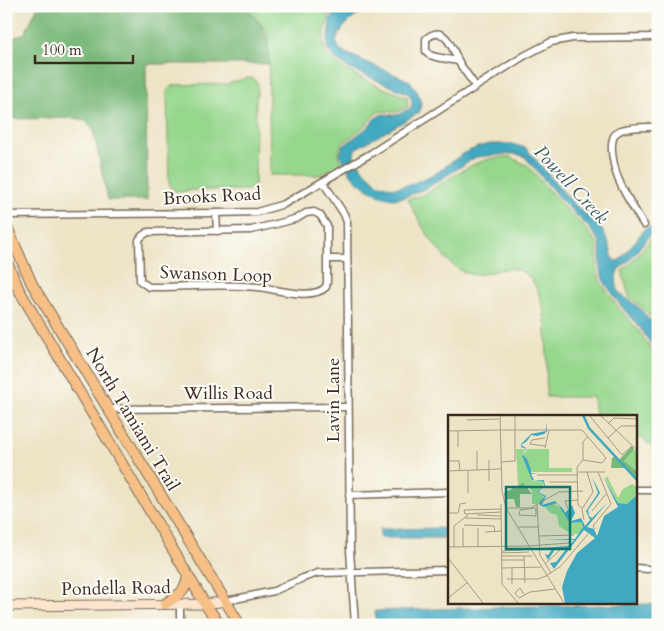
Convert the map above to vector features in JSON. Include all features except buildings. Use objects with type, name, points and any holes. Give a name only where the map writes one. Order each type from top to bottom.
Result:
[{"type":"main road","name":"North Tamiami Trail","points":[[6,225],[9,236],[32,284],[240,625]]},
{"type":"main road","name":"North Tamiami Trail","points":[[6,260],[19,290],[205,604],[220,625]]},
{"type":"main road","points":[[82,396],[94,406],[107,409]]},
{"type":"main road","points":[[165,604],[184,591],[188,575]]},
{"type":"main road","name":"Pondella Road","points":[[6,606],[205,604],[226,601]]},
{"type":"street","points":[[458,61],[430,55],[426,51],[426,40],[430,36],[438,34],[449,41],[458,61],[475,86]]},
{"type":"street","name":"Brooks Road","points":[[6,215],[216,213],[266,210],[284,204],[360,160],[544,44],[572,38],[658,37]]},
{"type":"street","points":[[644,224],[621,186],[612,142],[615,134],[620,130],[658,128]]},
{"type":"street","name":"Lavin Lane","points":[[323,182],[344,214],[347,222],[349,495],[351,572],[355,625]]},
{"type":"street","name":"Swanson Loop","points":[[314,212],[320,215],[327,226],[326,286],[318,292],[296,294],[249,286],[149,287],[140,281],[139,240],[144,234],[216,231],[251,230],[298,218],[306,213],[314,212]]},
{"type":"street","points":[[216,213],[216,231]]},
{"type":"street","points":[[327,259],[347,259]]},
{"type":"street","name":"Willis Road","points":[[107,409],[348,407]]},
{"type":"street","points":[[636,490],[658,490]]},
{"type":"street","points":[[349,495],[448,492]]},
{"type":"street","points":[[636,568],[648,569]]},
{"type":"street","points":[[226,601],[274,591],[310,575],[327,572],[448,570]]},
{"type":"street","points":[[180,604],[180,625]]},
{"type":"green space","points":[[38,6],[245,6],[264,32],[269,64],[146,64],[147,200],[108,200],[93,130],[86,121],[75,118],[6,119],[6,41],[25,33]]},
{"type":"green space","points":[[245,6],[346,6],[332,12],[327,25],[324,46],[329,57],[361,78],[407,97],[408,107],[397,112],[380,111],[373,116],[366,125],[342,144],[338,155],[342,164],[319,175],[270,175],[268,37],[265,30]]},
{"type":"green space","points":[[253,78],[258,84],[255,185],[248,190],[175,191],[169,184],[167,92],[170,87],[176,85],[226,84]]},
{"type":"green space","points":[[510,157],[527,165],[597,243],[597,264],[600,281],[618,307],[639,331],[658,361],[658,452],[643,439],[636,436],[636,415],[595,415],[593,397],[546,397],[546,326],[538,290],[530,277],[518,270],[512,269],[475,275],[459,270],[450,263],[433,242],[408,199],[426,193],[475,164],[497,158]]},
{"type":"green space","points":[[658,236],[658,309],[650,317],[641,306],[629,297],[622,271],[651,239]]},
{"type":"water","points":[[354,6],[372,6],[350,21],[342,30],[336,42],[341,51],[410,81],[418,93],[421,103],[419,113],[355,149],[354,155],[362,168],[379,184],[394,188],[412,184],[438,172],[462,154],[478,147],[490,144],[512,144],[526,148],[573,203],[601,228],[608,241],[614,261],[620,260],[645,229],[658,223],[658,232],[649,236],[630,260],[618,270],[616,277],[620,294],[640,308],[649,320],[652,320],[658,314],[658,355],[641,329],[620,305],[603,280],[600,264],[600,242],[525,157],[517,154],[508,154],[476,157],[429,187],[405,197],[393,199],[380,196],[358,182],[350,173],[340,155],[343,146],[368,127],[374,119],[382,114],[397,115],[411,108],[412,101],[409,94],[350,69],[334,59],[327,48],[330,20],[334,14]]},
{"type":"water","points":[[448,528],[448,538],[380,538],[380,529]]},
{"type":"water","points":[[658,602],[658,625],[634,625],[629,620],[491,625],[490,623],[376,625],[375,611],[656,604]]},
{"type":"water label","name":"Powell Creek","points":[[572,184]]}]
